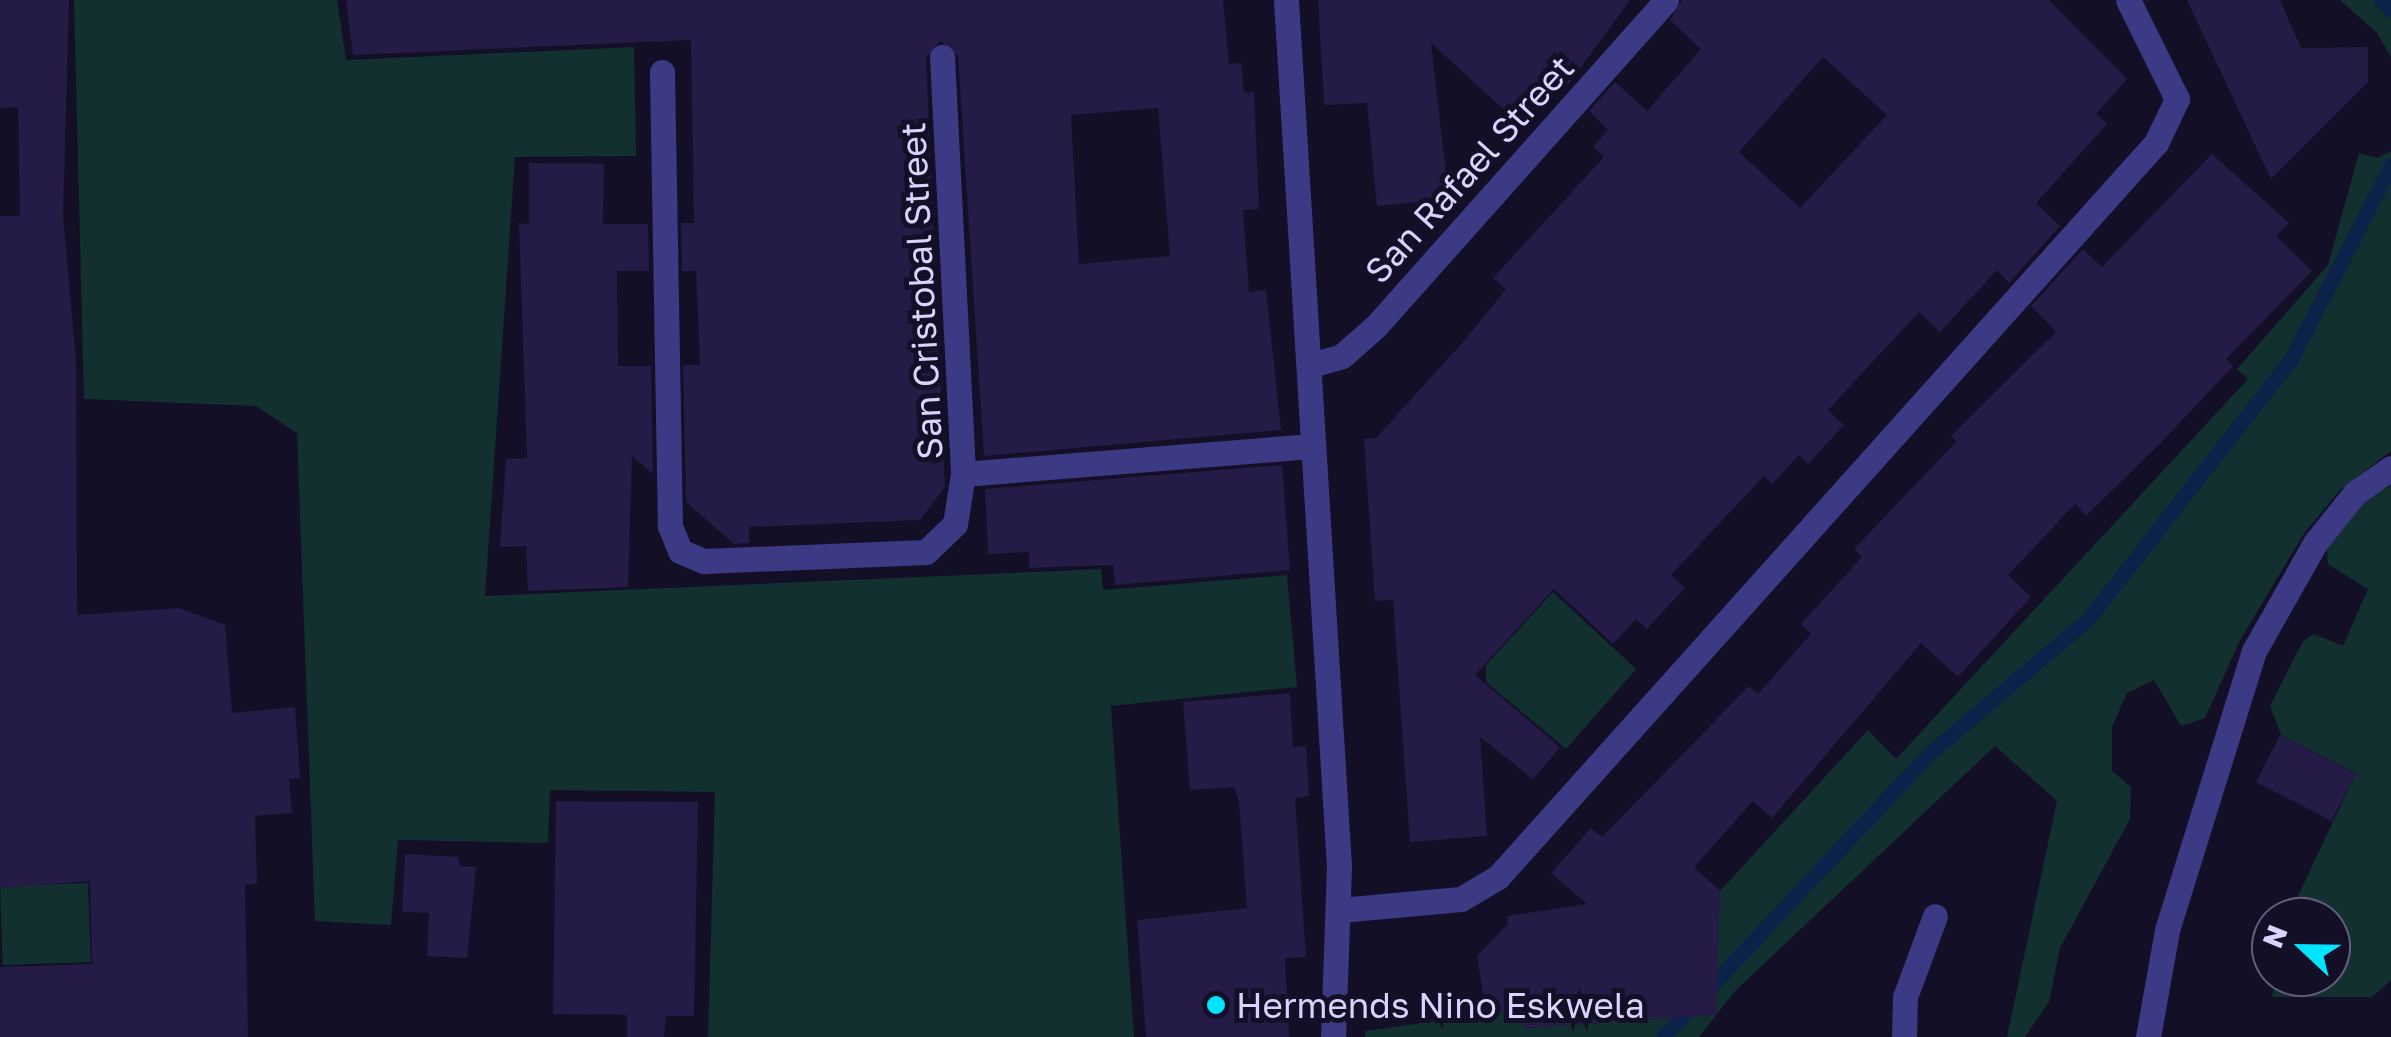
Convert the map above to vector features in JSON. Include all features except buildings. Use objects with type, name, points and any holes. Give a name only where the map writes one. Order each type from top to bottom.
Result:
[{"type":"street","points":[[1286,0],[1311,365],[1340,910],[1333,1037]]},
{"type":"street","name":"San Rafael Street","points":[[1311,365],[1342,356],[1376,326],[1666,0]]},
{"type":"street","points":[[1340,910],[1461,899],[1498,878],[1814,532],[2156,143],[2174,113],[2174,88],[2128,0]]},
{"type":"street","name":"San Cristobal Street","points":[[942,58],[963,474],[1314,446]]},
{"type":"street","points":[[662,72],[670,526],[680,551],[704,561],[926,552],[954,524],[963,474]]},
{"type":"street","points":[[2148,1037],[2167,930],[2254,652],[2315,543],[2356,492],[2391,468]]},
{"type":"street","points":[[1904,1037],[1905,997],[1935,916]]},
{"type":"green space","points":[[74,0],[337,0],[346,60],[634,47],[636,156],[515,157],[485,596],[1101,569],[1103,590],[1287,575],[1297,687],[1111,706],[1134,1037],[708,1037],[715,792],[550,790],[548,843],[398,840],[391,925],[315,921],[297,433],[256,406],[84,399]]},
{"type":"green space","points":[[2340,0],[2391,0],[2391,57],[2377,33]]},
{"type":"green space","points":[[2391,151],[2391,451],[2340,490],[2305,532],[2240,640],[2205,718],[2181,726],[2154,680],[2127,693],[2112,727],[2112,771],[2131,787],[2130,819],[2060,948],[2049,1002],[2025,1037],[2007,1037],[2057,801],[1995,746],[1735,991],[1699,1037],[1365,1037],[1365,1031],[1521,1009],[1525,1028],[1656,1019],[1720,891],[1868,730],[1896,759],[2248,379],[2237,369],[2328,265],[2359,153],[2377,158]]},
{"type":"green space","points":[[2391,485],[2391,980],[2372,997],[2351,997],[2351,897],[2297,897],[2356,773],[2281,735],[2270,706],[2303,641],[2314,634],[2343,646],[2368,589],[2328,564],[2327,549],[2354,507]]},
{"type":"green space","points":[[1553,592],[1636,669],[1566,749],[1486,682],[1486,665]]},
{"type":"green space","points":[[88,883],[91,962],[3,965],[0,886]]},
{"type":"waterway","points":[[2381,0],[2391,10]]},
{"type":"waterway","points":[[1663,1037],[1930,753],[2088,619],[2291,359],[2391,165]]},
{"type":"place","name":"Hermends Nino Eskwela","points":[[1216,1005]]}]
